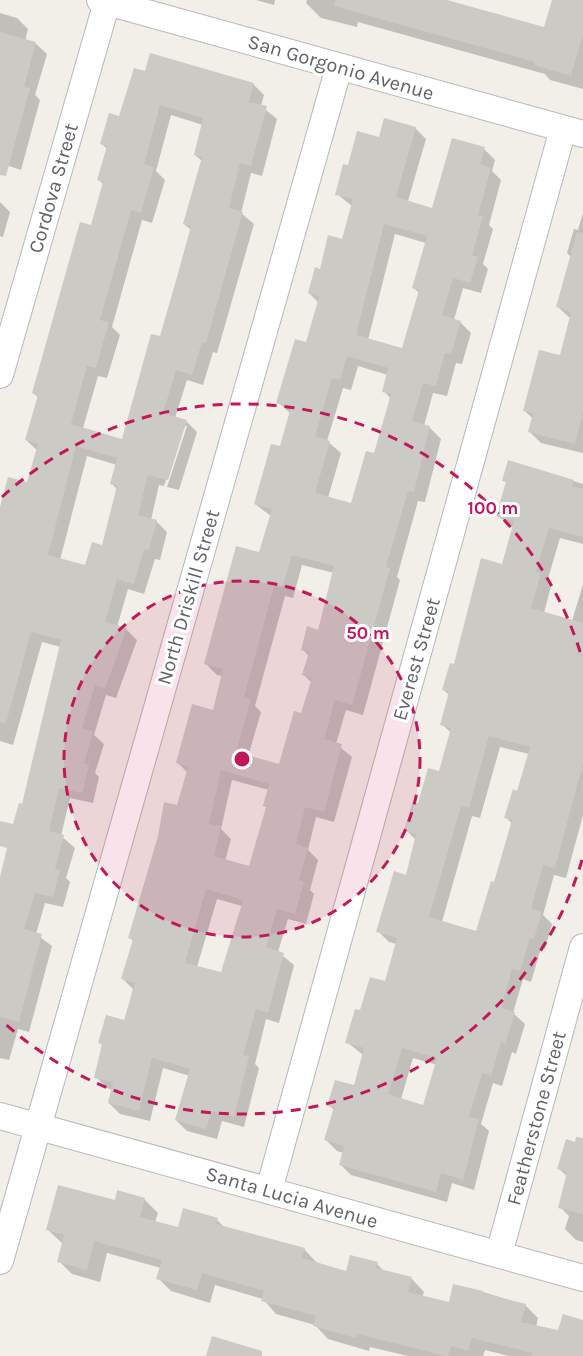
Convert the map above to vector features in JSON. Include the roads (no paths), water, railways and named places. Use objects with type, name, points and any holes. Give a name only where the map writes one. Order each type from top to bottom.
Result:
[{"type":"street","name":"San Gorgonio Avenue","points":[[103,1],[573,131]]},
{"type":"street","name":"Cordova Street","points":[[0,375],[103,1]]},
{"type":"street","name":"North Driskill Street","points":[[0,1261],[339,67]]},
{"type":"street","name":"Everest Street","points":[[269,1190],[573,131]]},
{"type":"street","name":"Featherstone Street","points":[[499,1254],[583,946]]},
{"type":"street","name":"Santa Lucia Avenue","points":[[0,1116],[583,1278]]}]
